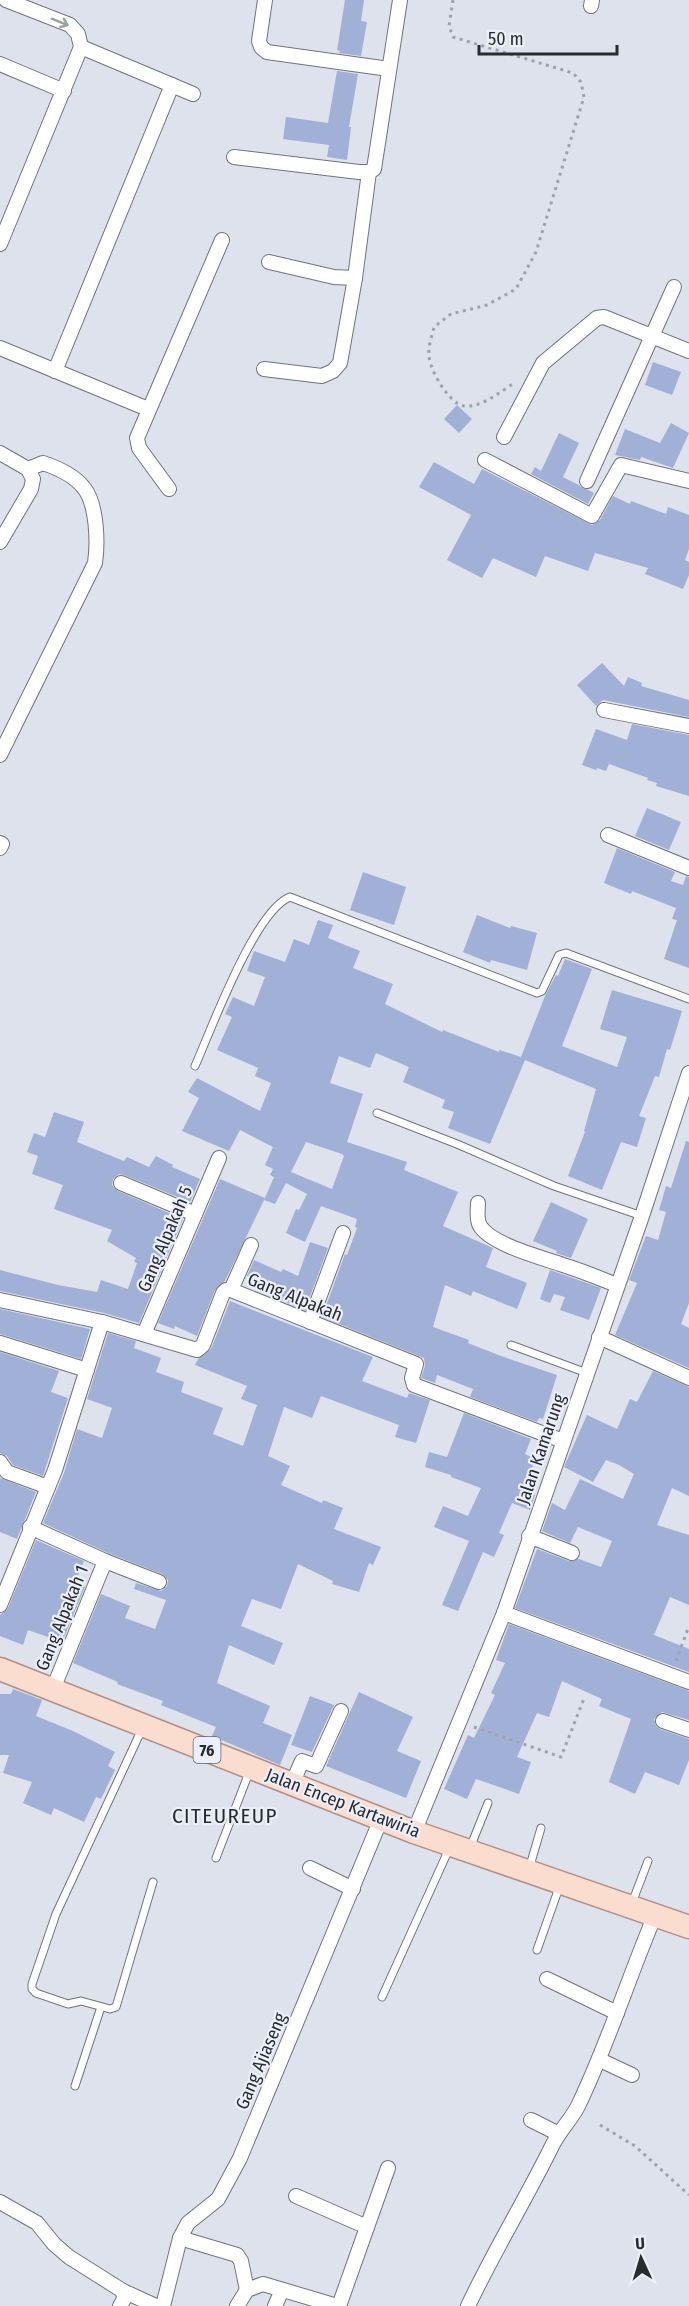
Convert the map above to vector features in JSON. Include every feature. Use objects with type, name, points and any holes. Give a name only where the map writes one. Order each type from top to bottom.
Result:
[{"type":"main road","name":"Jalan Encep Kartawiria","points":[[0,1669],[414,1832],[689,1927]]},
{"type":"street","points":[[0,244],[81,47],[78,34],[70,25],[6,0]]},
{"type":"street","points":[[265,0],[259,40],[261,47],[267,52],[389,69]]},
{"type":"street","points":[[234,157],[369,172],[374,169],[400,0]]},
{"type":"street","points":[[81,47],[193,94]]},
{"type":"street","points":[[0,64],[64,91]]},
{"type":"street","points":[[55,371],[172,85]]},
{"type":"street","points":[[264,369],[322,376],[333,371],[340,363],[355,278],[369,172]]},
{"type":"street","points":[[169,489],[136,442],[148,409],[222,240]]},
{"type":"street","points":[[269,262],[334,277],[355,278]]},
{"type":"street","points":[[586,481],[674,287]]},
{"type":"street","points":[[504,437],[543,363],[597,318],[604,317],[689,351]]},
{"type":"street","points":[[0,348],[148,409]]},
{"type":"street","points":[[0,453],[28,469],[33,479],[31,489],[0,542]]},
{"type":"street","points":[[485,460],[592,516],[621,465],[689,481]]},
{"type":"street","points":[[0,755],[95,563],[98,543],[93,510],[86,490],[75,479],[49,465],[43,463],[28,469]]},
{"type":"street","points":[[604,710],[689,726]]},
{"type":"street","points":[[608,835],[689,868]]},
{"type":"street","points":[[0,843],[2,844],[0,848]]},
{"type":"street","name":"Jalan Kamarung","points":[[414,1832],[504,1613],[642,1216],[689,1073]]},
{"type":"street","name":"Gang Alpakah 5","points":[[144,1334],[219,1158]]},
{"type":"street","points":[[121,1183],[195,1214]]},
{"type":"street","points":[[478,1203],[477,1218],[481,1227],[493,1236],[523,1253],[570,1267],[617,1285]]},
{"type":"street","points":[[310,1322],[344,1233]]},
{"type":"street","points":[[231,1290],[251,1245]]},
{"type":"street","name":"Gang Alpakah","points":[[0,1300],[102,1322],[200,1349],[223,1293],[231,1290],[416,1364],[412,1378],[414,1385],[563,1441]]},
{"type":"street","points":[[0,1605],[48,1487],[102,1322]]},
{"type":"street","points":[[599,1336],[689,1378]]},
{"type":"street","points":[[0,1344],[87,1370]]},
{"type":"street","points":[[0,1462],[7,1472],[48,1487]]},
{"type":"street","name":"Gang Alpakah 1","points":[[30,1527],[105,1562],[159,1582]]},
{"type":"street","points":[[529,1536],[572,1552]]},
{"type":"street","name":"Gang Alpakah 1","points":[[53,1689],[105,1562]]},
{"type":"street","points":[[504,1613],[689,1682]]},
{"type":"street","points":[[292,1784],[302,1761],[316,1766],[341,1711]]},
{"type":"street","points":[[663,1721],[689,1730]]},
{"type":"street","name":"Gang Ajiaseng","points":[[163,2306],[180,2238],[188,2223],[218,2199],[240,2158],[381,1819]]},
{"type":"street","points":[[310,1868],[353,1889]]},
{"type":"street","points":[[468,2306],[489,2262],[511,2226],[559,2134],[577,2109],[600,2060],[654,1916]]},
{"type":"street","points":[[547,1979],[617,2013]]},
{"type":"street","points":[[600,2060],[632,2075]]},
{"type":"street","points":[[531,2120],[559,2134]]},
{"type":"street","points":[[237,2306],[247,2290],[263,2284],[338,2306],[388,2168]]},
{"type":"street","points":[[296,2196],[367,2227]]},
{"type":"street","points":[[0,2202],[37,2223],[54,2244],[69,2257],[123,2291],[156,2306]]},
{"type":"street","points":[[180,2238],[237,2255],[241,2261],[247,2290]]},
{"type":"street","points":[[275,2306],[282,2290]]},
{"type":"street","points":[[120,2306],[124,2299],[123,2291]]},
{"type":"lane","points":[[195,1066],[244,952],[273,912],[284,899],[290,897],[537,993],[542,991],[559,956],[567,953],[689,999]]},
{"type":"lane","points":[[377,1113],[457,1144],[554,1186],[642,1216]]},
{"type":"lane","points":[[511,1345],[587,1373]]},
{"type":"lane","points":[[144,1725],[56,1914],[32,1989],[36,1993],[63,2003],[81,2001],[101,2007],[113,2009],[116,2007],[153,1882]]},
{"type":"lane","points":[[216,1858],[251,1767]]},
{"type":"lane","points":[[382,1997],[460,1848],[488,1803]]},
{"type":"lane","points":[[528,1872],[542,1828]]},
{"type":"lane","points":[[630,1907],[648,1861]]},
{"type":"lane","points":[[537,1950],[561,1883]]},
{"type":"lane","points":[[75,2086],[101,2007]]},
{"type":"path","points":[[453,0],[449,26],[453,37],[573,73],[581,82],[584,97],[536,252],[516,290],[487,305],[451,314],[434,327],[428,356],[438,382],[454,402],[463,406],[488,400],[515,382]]},
{"type":"path","points":[[670,1675],[689,1626]]},
{"type":"path","points":[[460,1721],[561,1757],[585,1696]]},
{"type":"path","points":[[600,2125],[635,2146],[689,2195]]},
{"type":"building","points":[[345,0],[364,0],[361,21],[367,22],[361,56],[339,53],[340,51],[337,50]]},
{"type":"building","points":[[337,71],[358,74],[349,127],[351,127],[347,160],[327,157],[329,145],[283,139],[286,117],[328,123]]},
{"type":"building","points":[[653,362],[681,372],[672,395],[645,385]]},
{"type":"building","points":[[457,405],[472,419],[459,433],[444,419]]},
{"type":"building","points":[[671,423],[689,433],[673,468],[641,457],[640,460],[615,455],[625,429],[660,443]]},
{"type":"building","points":[[559,433],[579,443],[563,477],[594,493],[588,504],[531,474],[535,467],[541,471]]},
{"type":"building","points":[[434,462],[474,484],[482,469],[592,525],[600,520],[613,496],[630,504],[631,501],[666,514],[668,507],[689,515],[689,549],[685,560],[689,562],[689,575],[683,589],[645,574],[648,568],[595,553],[588,571],[545,556],[536,577],[493,558],[482,578],[447,560],[471,515],[419,487]]},
{"type":"building","points":[[602,663],[624,686],[628,677],[642,683],[641,686],[689,700],[689,717],[603,700],[596,706],[577,685]]},
{"type":"building","points":[[632,724],[689,735],[689,796],[656,786],[657,783],[647,780],[648,778],[609,764],[606,771],[582,765],[596,729],[627,740]]},
{"type":"building","points":[[647,808],[681,822],[669,850],[635,836]]},
{"type":"building","points":[[617,848],[675,872],[671,881],[683,885],[686,876],[689,877],[689,968],[664,959],[677,920],[672,919],[676,908],[604,883]]},
{"type":"building","points":[[363,872],[406,887],[394,925],[350,910]]},
{"type":"building","points":[[477,915],[510,928],[511,926],[537,933],[527,970],[491,960],[490,963],[463,952]]},
{"type":"building","points":[[318,920],[333,925],[328,938],[360,951],[353,968],[393,984],[385,1004],[442,1032],[443,1030],[499,1052],[499,1050],[521,1057],[545,996],[556,975],[558,976],[565,959],[592,969],[562,1046],[617,1067],[627,1037],[600,1029],[612,990],[682,1011],[659,1077],[655,1076],[639,1116],[646,1118],[637,1147],[621,1142],[602,1190],[568,1176],[585,1132],[596,1089],[525,1060],[490,1144],[448,1128],[454,1112],[442,1108],[445,1100],[403,1082],[409,1067],[376,1053],[370,1068],[339,1056],[330,1083],[363,1094],[347,1142],[407,1162],[404,1170],[458,1192],[443,1226],[493,1248],[486,1267],[527,1283],[517,1309],[473,1291],[471,1296],[445,1285],[433,1327],[469,1340],[468,1343],[501,1356],[557,1375],[543,1419],[539,1418],[537,1422],[470,1397],[473,1389],[437,1375],[435,1383],[421,1378],[425,1366],[424,1358],[322,1317],[357,1228],[355,1227],[357,1219],[321,1206],[305,1242],[286,1233],[296,1209],[299,1210],[307,1194],[286,1183],[275,1204],[264,1200],[274,1177],[270,1175],[273,1169],[265,1165],[273,1147],[240,1130],[229,1151],[182,1131],[199,1098],[188,1092],[197,1078],[260,1111],[271,1083],[255,1076],[258,1068],[217,1050],[232,1017],[225,1014],[233,997],[254,1006],[265,977],[247,971],[254,951],[285,962],[294,939],[309,945]],"holes":[[[306,1142],[344,1156],[332,1189],[291,1172]]]},
{"type":"building","points":[[54,1112],[84,1122],[77,1142],[124,1161],[127,1157],[149,1167],[156,1156],[173,1165],[172,1167],[200,1179],[190,1202],[124,1175],[119,1174],[113,1179],[112,1185],[118,1191],[183,1219],[139,1323],[104,1313],[0,1291],[0,1270],[97,1292],[101,1280],[128,1289],[137,1263],[134,1262],[136,1258],[107,1241],[112,1230],[54,1209],[63,1185],[32,1174],[38,1156],[27,1152],[34,1133],[45,1137]]},
{"type":"building","points":[[686,1141],[689,1142],[689,1303],[681,1324],[689,1328],[689,1368],[615,1335],[637,1283],[629,1280],[646,1236],[658,1240],[666,1212],[659,1210],[666,1186],[671,1188]]},
{"type":"building","points":[[220,1179],[265,1198],[225,1281],[215,1290],[197,1336],[175,1326],[174,1329],[158,1323]]},
{"type":"building","points":[[551,1202],[588,1219],[571,1258],[533,1241]]},
{"type":"building","points":[[310,1242],[328,1248],[305,1310],[271,1296],[274,1288],[247,1276],[254,1260],[281,1272],[283,1269],[298,1276]]},
{"type":"building","points":[[550,1270],[601,1288],[589,1320],[560,1310],[565,1297],[554,1294],[550,1303],[540,1299]]},
{"type":"building","points":[[230,1301],[373,1357],[362,1381],[407,1398],[409,1393],[430,1400],[416,1443],[395,1437],[399,1425],[321,1396],[312,1418],[284,1407],[268,1456],[290,1466],[281,1485],[322,1503],[323,1500],[343,1508],[334,1529],[381,1547],[373,1565],[369,1563],[359,1592],[332,1584],[333,1581],[298,1564],[281,1609],[252,1599],[241,1626],[283,1643],[274,1665],[229,1645],[217,1683],[270,1706],[263,1723],[292,1735],[280,1765],[212,1736],[216,1727],[161,1705],[163,1701],[117,1684],[118,1682],[73,1663],[101,1594],[130,1606],[125,1618],[155,1629],[166,1600],[134,1589],[136,1583],[161,1591],[167,1586],[168,1580],[162,1574],[108,1553],[43,1523],[64,1473],[77,1429],[102,1438],[112,1408],[87,1399],[108,1333],[136,1341],[134,1348],[161,1358],[156,1372],[184,1382],[181,1392],[223,1408],[213,1434],[243,1446],[257,1405],[241,1399],[247,1386],[195,1365],[198,1359],[211,1349]]},
{"type":"building","points":[[0,1309],[90,1329],[81,1359],[0,1334]]},
{"type":"building","points":[[0,1352],[59,1371],[51,1392],[68,1398],[43,1476],[13,1465],[7,1456],[0,1453]]},
{"type":"building","points":[[653,1371],[689,1387],[689,1496],[672,1488],[657,1525],[689,1535],[689,1605],[670,1597],[654,1635],[689,1649],[689,1672],[515,1608],[537,1549],[569,1561],[579,1559],[601,1567],[612,1541],[578,1527],[570,1543],[542,1531],[552,1503],[565,1510],[580,1479],[623,1499],[634,1474],[619,1465],[606,1460],[593,1482],[564,1467],[587,1415],[617,1429],[630,1399],[637,1402]]},
{"type":"building","points":[[464,1413],[531,1439],[525,1454],[536,1459],[523,1488],[535,1495],[530,1510],[512,1503],[499,1533],[504,1535],[494,1557],[483,1552],[458,1611],[442,1605],[469,1541],[434,1527],[443,1506],[468,1516],[481,1488],[425,1467],[429,1452],[447,1457]]},
{"type":"building","points":[[0,1478],[36,1492],[17,1539],[0,1532]]},
{"type":"building","points":[[36,1540],[84,1561],[75,1583],[85,1587],[62,1642],[28,1630],[23,1645],[0,1636],[0,1615],[8,1608]]},
{"type":"building","points":[[509,1624],[689,1691],[689,1720],[662,1712],[654,1719],[656,1726],[660,1729],[689,1739],[689,1760],[679,1785],[645,1772],[635,1794],[609,1782],[631,1719],[599,1706],[602,1699],[562,1681],[549,1717],[537,1713],[517,1757],[531,1762],[519,1794],[476,1779],[467,1799],[444,1789],[468,1735],[474,1738],[495,1695],[491,1693],[505,1663],[496,1660]]},
{"type":"building","points":[[13,1689],[42,1700],[36,1716],[115,1752],[108,1766],[115,1770],[101,1799],[96,1797],[84,1822],[54,1808],[51,1815],[23,1803],[32,1782],[3,1773],[9,1755],[0,1755],[0,1694],[11,1694]]},
{"type":"building","points":[[359,1692],[413,1717],[397,1751],[421,1761],[406,1798],[326,1766]]},
{"type":"building","points":[[310,1696],[334,1705],[312,1752],[291,1745]]},
{"type":"district","name":"CITEUREUP","points":[[225,1816]]}]
